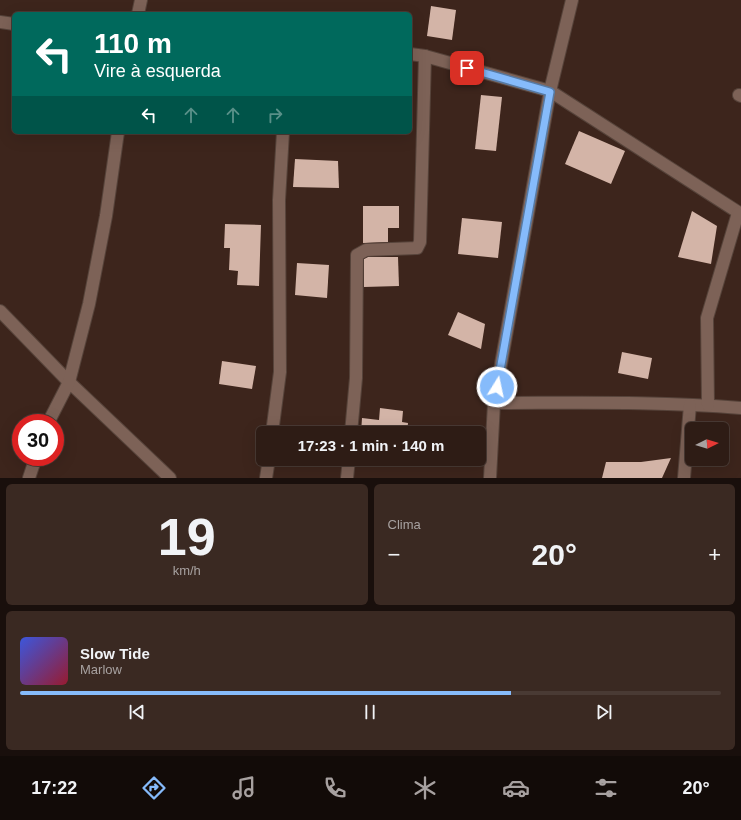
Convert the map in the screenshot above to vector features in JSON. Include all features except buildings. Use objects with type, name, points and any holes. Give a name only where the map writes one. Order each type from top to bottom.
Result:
[{"type":"street","points":[[138,12],[141,0]]},
{"type":"street","points":[[490,478],[494,403],[550,92],[572,0]]},
{"type":"street","points":[[0,22],[12,24]]},
{"type":"street","points":[[412,54],[425,56],[550,92],[669,166],[740,213],[707,318],[708,406]]},
{"type":"street","points":[[352,426],[356,378],[357,255],[366,250],[417,248],[420,242],[425,56]]},
{"type":"street","points":[[53,414],[69,382],[89,304],[106,216],[118,134]]},
{"type":"street","points":[[273,426],[280,372],[279,200],[283,134]]},
{"type":"street","points":[[0,311],[69,382],[170,478]]},
{"type":"street","points":[[494,403],[690,405],[741,408]]},
{"type":"street","points":[[684,478],[690,405]]},
{"type":"street","points":[[29,478],[33,466]]},
{"type":"street","points":[[266,478],[268,466]]},
{"type":"street","points":[[347,478],[348,466]]},
{"type":"route","points":[[467,68],[550,92],[497,387]]}]
